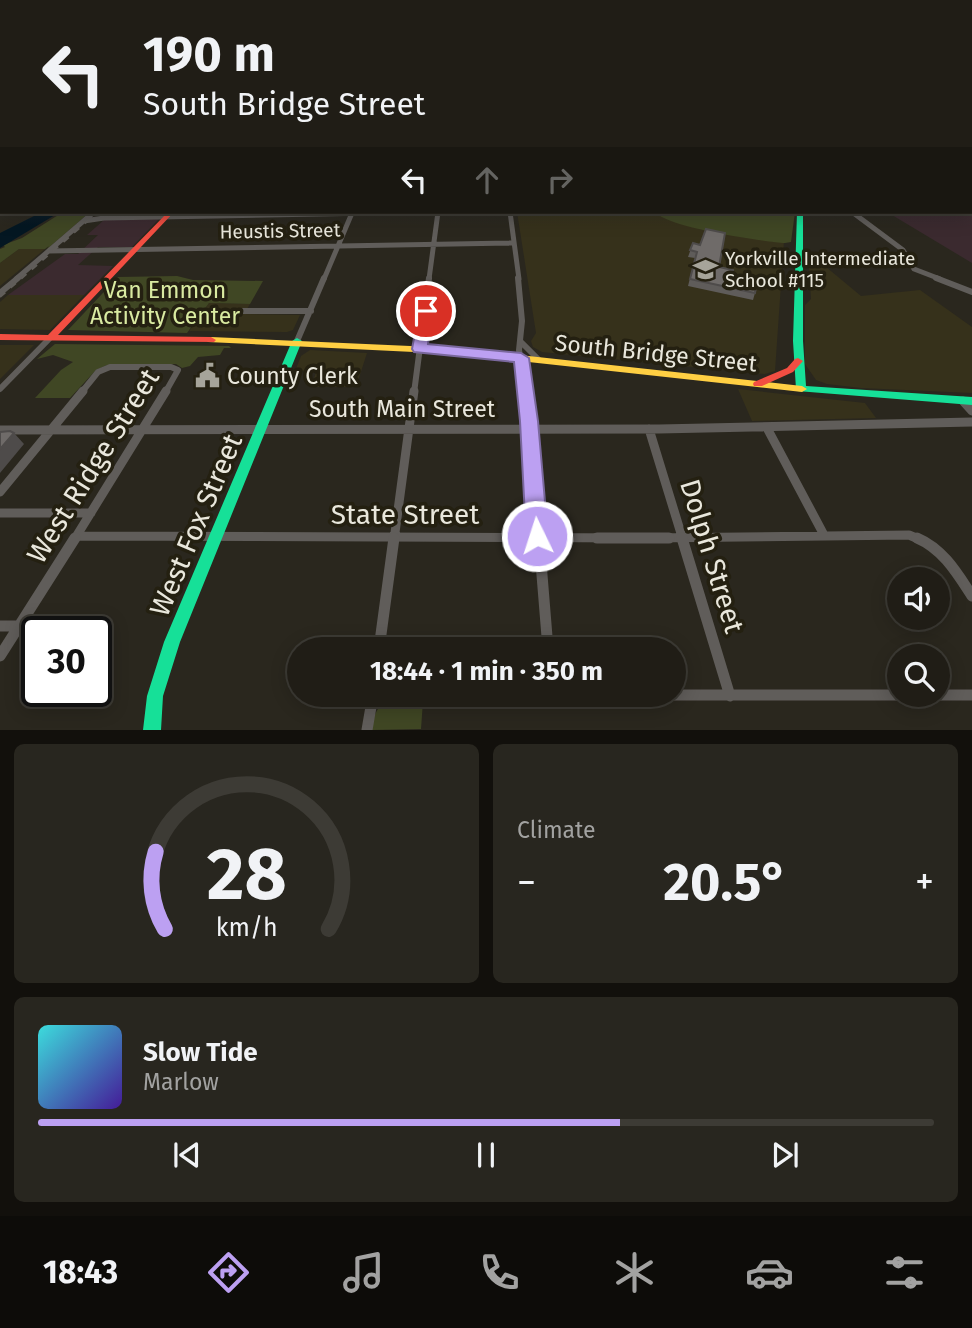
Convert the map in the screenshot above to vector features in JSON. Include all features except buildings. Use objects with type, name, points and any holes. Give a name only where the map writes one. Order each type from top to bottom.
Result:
[{"type":"main road","points":[[51,337],[169,214]]},
{"type":"main road","points":[[800,214],[797,294],[801,389]]},
{"type":"main road","name":"South Bridge Street","points":[[0,337],[297,341],[420,349],[801,389],[967,401]]},
{"type":"main road","name":"West Fox Street","points":[[152,730],[155,696],[166,659],[297,341]]},
{"type":"main road","points":[[758,384],[790,370],[799,361]]},
{"type":"street","points":[[0,293],[92,214]]},
{"type":"street","points":[[84,220],[169,214],[273,214]]},
{"type":"street","points":[[297,341],[352,214]]},
{"type":"street","points":[[381,637],[438,214]]},
{"type":"street","points":[[510,214],[522,344],[519,350],[530,428],[547,637]]},
{"type":"street","points":[[855,214],[904,250],[914,269],[972,292]]},
{"type":"street","name":"Heustis Street","points":[[49,251],[512,243]]},
{"type":"street","points":[[239,310],[311,311]]},
{"type":"street","points":[[0,389],[51,337]]},
{"type":"street","points":[[522,344],[540,360]]},
{"type":"street","name":"West Ridge Street","points":[[0,656],[145,429],[178,370],[171,367],[106,368],[99,372],[51,429]]},
{"type":"street","points":[[967,401],[972,411]]},
{"type":"street","name":"South Main Street","points":[[0,430],[649,429],[972,422]]},
{"type":"street","points":[[767,428],[824,535]]},
{"type":"street","points":[[0,492],[51,429]]},
{"type":"street","name":"Dolph Street","points":[[649,429],[730,696]]},
{"type":"street","points":[[0,513],[92,513]]},
{"type":"street","name":"State Street","points":[[77,536],[909,535],[944,548],[972,596]]},
{"type":"street","points":[[0,626],[19,625]]},
{"type":"street","points":[[686,696],[972,695]]},
{"type":"street","points":[[367,730],[371,707]]},
{"type":"shaded area","points":[[517,214],[786,214],[775,371],[765,374],[542,352],[533,347],[531,341],[536,333]]},
{"type":"shaded area","points":[[890,214],[972,214],[972,263]]},
{"type":"shaded area","points":[[159,219],[132,247],[98,247],[78,265],[113,266],[84,295],[8,295],[65,254],[78,254],[98,235],[87,235],[104,220]]},
{"type":"shaded area","points":[[19,249],[45,249],[0,286],[0,263]]},
{"type":"shaded area","points":[[808,252],[861,296],[920,290],[972,327],[972,393],[861,388],[816,380],[805,364],[805,305],[811,299]]},
{"type":"shaded area","points":[[8,295],[84,295],[50,330],[0,329],[0,302]]},
{"type":"shaded area","points":[[209,303],[250,304],[244,314],[300,315],[293,330],[287,332],[189,331]]},
{"type":"shaded area","points":[[0,345],[34,345],[0,379]]},
{"type":"shaded area","points":[[310,350],[367,353],[356,387],[311,387],[317,370],[295,371],[301,356]]},
{"type":"shaded area","points":[[738,389],[865,403],[876,418],[752,421]]},
{"type":"green space","points":[[60,214],[88,214],[46,250],[49,246],[45,249],[19,249],[0,263],[0,249],[5,247],[3,245],[22,238]]},
{"type":"green space","points":[[658,214],[795,214],[791,242],[785,243],[737,237],[664,218]]},
{"type":"green space","name":"Van Emmon Activity Center","points":[[177,276],[193,280],[263,281],[250,304],[209,303],[187,333],[68,330],[118,277]]},
{"type":"green space","points":[[55,344],[231,348],[224,348],[220,355],[198,357],[190,366],[182,368],[176,364],[107,365],[96,370],[70,398],[35,398],[61,370],[73,362],[53,355],[37,359]]},
{"type":"green space","points":[[423,707],[421,729],[372,730],[379,708]]},
{"type":"water","points":[[38,214],[57,214],[0,248],[0,233]]},
{"type":"railway","points":[[0,297],[96,214]]},
{"type":"traffic: fast","points":[[800,214],[798,341],[801,389]]},
{"type":"traffic: fast","points":[[152,730],[155,696],[172,642],[297,341]]},
{"type":"traffic: fast","points":[[802,389],[972,401]]},
{"type":"traffic: slow","points":[[211,340],[455,351],[802,389]]},
{"type":"traffic: jam","points":[[51,337],[169,214]]},
{"type":"traffic: jam","points":[[0,337],[211,340]]},
{"type":"traffic: jam","points":[[758,384],[790,370],[798,361]]},
{"type":"place","name":"Yorkville Intermediate School #115","points":[[705,269]]},
{"type":"place","name":"County Clerk","points":[[207,376]]},
{"type":"route","points":[[426,311],[420,349],[521,358],[529,421],[537,536]]}]
